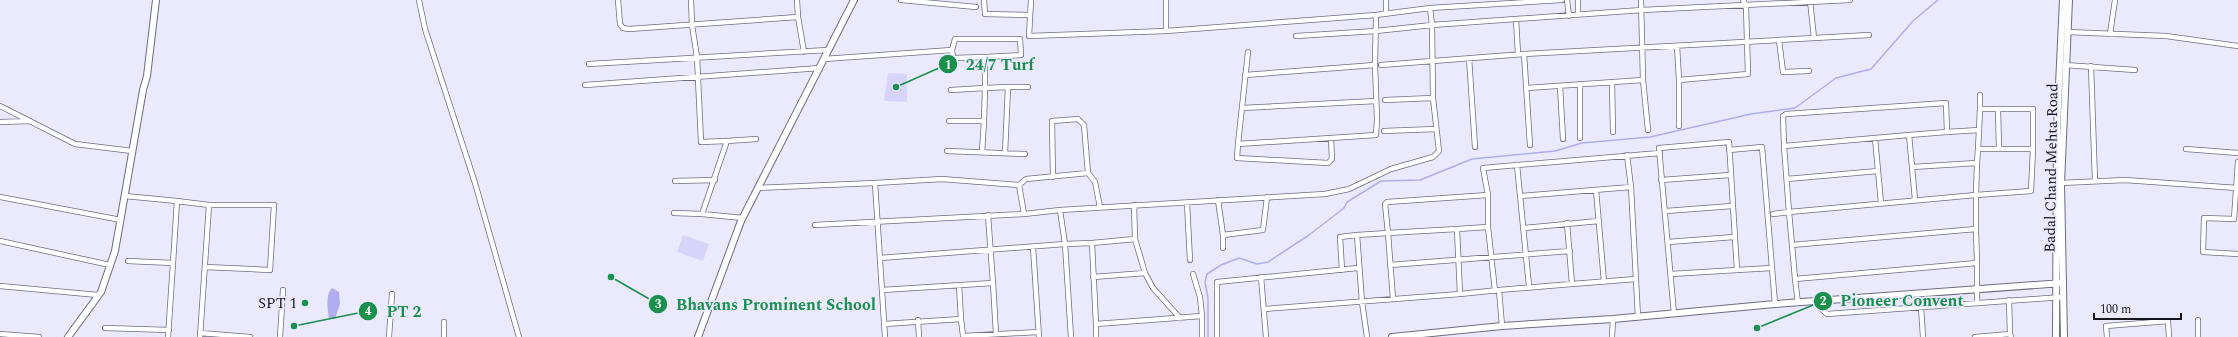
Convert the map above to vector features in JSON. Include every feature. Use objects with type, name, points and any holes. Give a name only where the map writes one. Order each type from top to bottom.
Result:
[{"type":"street","points":[[68,337],[98,295],[110,265],[121,220],[143,90],[147,76],[156,0]]},
{"type":"street","points":[[419,0],[425,29],[474,183],[519,337]]},
{"type":"street","points":[[618,0],[620,24],[622,28],[692,25],[798,17]]},
{"type":"street","points":[[691,0],[692,25],[699,77],[700,142],[756,140]]},
{"type":"street","points":[[797,0],[798,17],[804,52]]},
{"type":"street","points":[[698,337],[743,218],[854,0]]},
{"type":"street","points":[[900,0],[976,7]]},
{"type":"street","points":[[984,0],[984,14],[1030,15]]},
{"type":"street","points":[[1031,0],[1029,36],[1166,31],[1376,15],[1430,8],[1524,1],[1562,0]]},
{"type":"street","points":[[1166,0],[1166,31]]},
{"type":"street","points":[[1386,0],[1386,13]]},
{"type":"street","points":[[1567,0],[1569,16]]},
{"type":"street","points":[[1578,0],[1578,14]]},
{"type":"street","points":[[1641,0],[1641,48],[1648,130]]},
{"type":"street","points":[[1679,80],[1748,74],[1746,6],[1743,0]]},
{"type":"street","points":[[1296,36],[1569,16],[1578,14],[1850,0]]},
{"type":"street","points":[[2056,337],[2057,127],[2063,0]]},
{"type":"street","name":"Badal Chand Mehta Road","points":[[2064,337],[2061,183],[2069,0]]},
{"type":"street","points":[[2110,34],[2115,0]]},
{"type":"street","points":[[1810,2],[1814,38]]},
{"type":"street","points":[[814,224],[877,223],[988,215],[1024,214],[1100,207],[1325,194],[1349,189],[1391,168],[1433,157],[1439,151],[1433,98],[1434,61],[1430,8]]},
{"type":"street","points":[[1238,144],[1376,134],[1376,15]]},
{"type":"street","points":[[1516,19],[1518,54]]},
{"type":"street","points":[[2067,32],[2166,36],[2238,46]]},
{"type":"street","points":[[1382,65],[1518,54],[1869,35]]},
{"type":"street","points":[[955,39],[1020,39],[1020,54],[985,57],[953,58],[952,50],[955,39]]},
{"type":"street","points":[[1779,40],[1783,72],[1809,71]]},
{"type":"street","points":[[1677,46],[1679,126]]},
{"type":"street","points":[[589,64],[828,50]]},
{"type":"street","points":[[824,59],[952,50]]},
{"type":"street","points":[[1248,52],[1237,158],[1328,163],[1332,159],[1331,138]]},
{"type":"street","points":[[1524,54],[1530,145]]},
{"type":"street","points":[[982,152],[985,57]]},
{"type":"street","points":[[1469,58],[1475,147]]},
{"type":"street","points":[[1245,75],[1375,65]]},
{"type":"street","points":[[2066,65],[2135,70]]},
{"type":"street","points":[[2091,66],[2095,181]]},
{"type":"street","points":[[585,85],[820,68]]},
{"type":"street","points":[[1527,88],[1643,80]]},
{"type":"street","points":[[1612,82],[1613,132]]},
{"type":"street","points":[[1580,84],[1580,138]]},
{"type":"street","points":[[1560,86],[1563,139]]},
{"type":"street","points":[[1005,153],[1008,87]]},
{"type":"street","points":[[951,90],[1028,87]]},
{"type":"street","points":[[1978,302],[1976,195],[1980,95]]},
{"type":"street","points":[[1384,100],[1433,98]]},
{"type":"street","points":[[1242,108],[1376,101]]},
{"type":"street","points":[[1798,303],[1781,120],[1786,114],[1946,103],[1947,132]]},
{"type":"street","points":[[0,106],[80,146],[132,151]]},
{"type":"street","points":[[1773,214],[1881,203],[2031,191],[2033,109],[1980,109]]},
{"type":"street","points":[[1998,109],[1999,148]]},
{"type":"street","points":[[1053,177],[1051,123],[1054,119],[1078,119],[1082,121],[1088,173],[1095,182],[1100,207]]},
{"type":"street","points":[[949,120],[984,122]]},
{"type":"street","points":[[0,122],[32,121]]},
{"type":"street","points":[[1384,131],[1436,129]]},
{"type":"street","points":[[1784,146],[1979,130]]},
{"type":"street","points":[[1909,135],[1915,200]]},
{"type":"street","points":[[1875,138],[1881,203]]},
{"type":"street","points":[[702,214],[728,141]]},
{"type":"street","points":[[1674,314],[1666,211],[1661,180],[1659,148],[1729,142],[1737,270]]},
{"type":"street","points":[[1729,150],[1762,147],[1775,304]]},
{"type":"street","points":[[1978,149],[2033,149]]},
{"type":"street","points":[[2186,149],[2238,153]]},
{"type":"street","points":[[947,151],[1025,154]]},
{"type":"street","points":[[1502,326],[1488,226],[1488,195],[1483,168],[1660,153]]},
{"type":"street","points":[[1627,155],[1632,187],[1638,317]]},
{"type":"street","points":[[2238,162],[2236,220],[2204,218],[2202,252],[2238,254]]},
{"type":"street","points":[[1912,167],[1977,163]]},
{"type":"street","points":[[1518,165],[1529,286]]},
{"type":"street","points":[[1787,180],[1878,171]]},
{"type":"street","points":[[758,188],[942,179],[1019,185],[1026,178],[1088,173]]},
{"type":"street","points":[[1661,180],[1730,175]]},
{"type":"street","points":[[675,181],[715,180]]},
{"type":"street","points":[[2061,183],[2125,180],[2237,188]]},
{"type":"street","points":[[875,183],[885,337]]},
{"type":"street","points":[[1019,185],[1024,214]]},
{"type":"street","points":[[1520,196],[1632,187]]},
{"type":"street","points":[[1596,190],[1604,282]]},
{"type":"street","points":[[1393,299],[1385,206],[1387,202],[1488,195]]},
{"type":"street","points":[[125,196],[209,204],[274,205],[270,270],[205,267]]},
{"type":"street","points":[[0,197],[121,220]]},
{"type":"street","points":[[1223,235],[1263,230],[1267,197]]},
{"type":"street","points":[[1218,200],[1223,235],[1223,248]]},
{"type":"street","points":[[168,337],[177,201]]},
{"type":"street","points":[[1187,203],[1190,260]]},
{"type":"street","points":[[209,204],[200,335],[250,337]]},
{"type":"street","points":[[1134,205],[1135,239],[1145,273],[1153,288],[1180,318]]},
{"type":"street","points":[[1666,211],[1732,206]]},
{"type":"street","points":[[1060,210],[1065,244],[1071,337]]},
{"type":"street","points":[[674,213],[743,218]]},
{"type":"street","points":[[988,215],[996,334]]},
{"type":"street","points":[[1523,228],[1599,221]]},
{"type":"street","points":[[1567,223],[1572,284]]},
{"type":"street","points":[[1342,270],[1340,237],[1488,226]]},
{"type":"street","points":[[1457,229],[1460,294]]},
{"type":"street","points":[[1792,244],[1976,229]]},
{"type":"street","points":[[1357,235],[1358,268],[1367,337]]},
{"type":"street","points":[[1668,242],[1734,237]]},
{"type":"street","points":[[880,258],[1135,239]]},
{"type":"street","points":[[0,241],[110,265]]},
{"type":"street","points":[[1092,243],[1096,337]]},
{"type":"street","points":[[959,284],[963,336],[1039,334],[1033,247]]},
{"type":"street","points":[[1390,265],[1458,261],[1570,251]]},
{"type":"street","points":[[128,261],[173,263]]},
{"type":"street","points":[[1795,279],[1977,263]]},
{"type":"street","points":[[1217,337],[1217,282],[1358,268]]},
{"type":"street","points":[[1671,274],[1772,268]]},
{"type":"street","points":[[1093,277],[1145,273]]},
{"type":"street","points":[[1193,274],[1200,296],[1202,337]]},
{"type":"street","points":[[1261,277],[1266,337]]},
{"type":"street","points":[[1264,309],[1460,294],[1529,286],[1636,279]]},
{"type":"street","points":[[882,290],[993,283]]},
{"type":"street","points":[[1392,337],[1426,335],[1502,326],[1638,317],[1775,304],[1977,288],[2063,283]]},
{"type":"street","points":[[0,286],[98,295]]},
{"type":"street","points":[[280,337],[283,290]]},
{"type":"street","points":[[389,337],[392,294]]},
{"type":"street","points":[[1813,301],[1827,314],[2063,297]]},
{"type":"street","points":[[1976,337],[2010,335],[2009,300]]},
{"type":"street","points":[[1921,307],[1923,337]]},
{"type":"street","points":[[1096,324],[1202,316]]},
{"type":"street","points":[[884,324],[918,320],[961,318]]},
{"type":"street","points":[[1612,337],[1613,319]]},
{"type":"street","points":[[918,320],[919,337]]},
{"type":"street","points":[[2198,320],[2198,337]]},
{"type":"street","points":[[2107,337],[2106,326],[2168,321],[2169,337]]},
{"type":"street","points":[[444,322],[444,337]]},
{"type":"street","points":[[105,328],[169,330]]},
{"type":"street","points":[[0,334],[39,337]]},
{"type":"shaded area","points":[[888,73],[907,74],[907,102],[884,101]]},
{"type":"shaded area","points":[[683,235],[709,244],[703,261],[677,252]]},
{"type":"shaded area","points":[[332,288],[339,292],[340,304],[335,319],[329,319],[328,295]]},
{"type":"waterway","points":[[1208,337],[1208,298],[1205,282],[1207,274],[1221,265],[1239,258],[1257,264],[1268,262],[1309,235],[1344,208],[1347,202],[1381,181],[1420,180],[1472,159],[1555,151],[1582,143],[1650,137],[1751,114],[1795,108],[1836,78],[1871,69],[1913,21],[1938,0]]},
{"type":"place","name":"24/7 Turf","points":[[896,87]]},
{"type":"place","name":"Bhavans Prominent School","points":[[611,277]]},
{"type":"place","name":"SPT 1","points":[[305,303]]},
{"type":"place","name":"PT 2","points":[[294,326]]},
{"type":"place","name":"Pioneer Convent","points":[[1757,328]]}]
